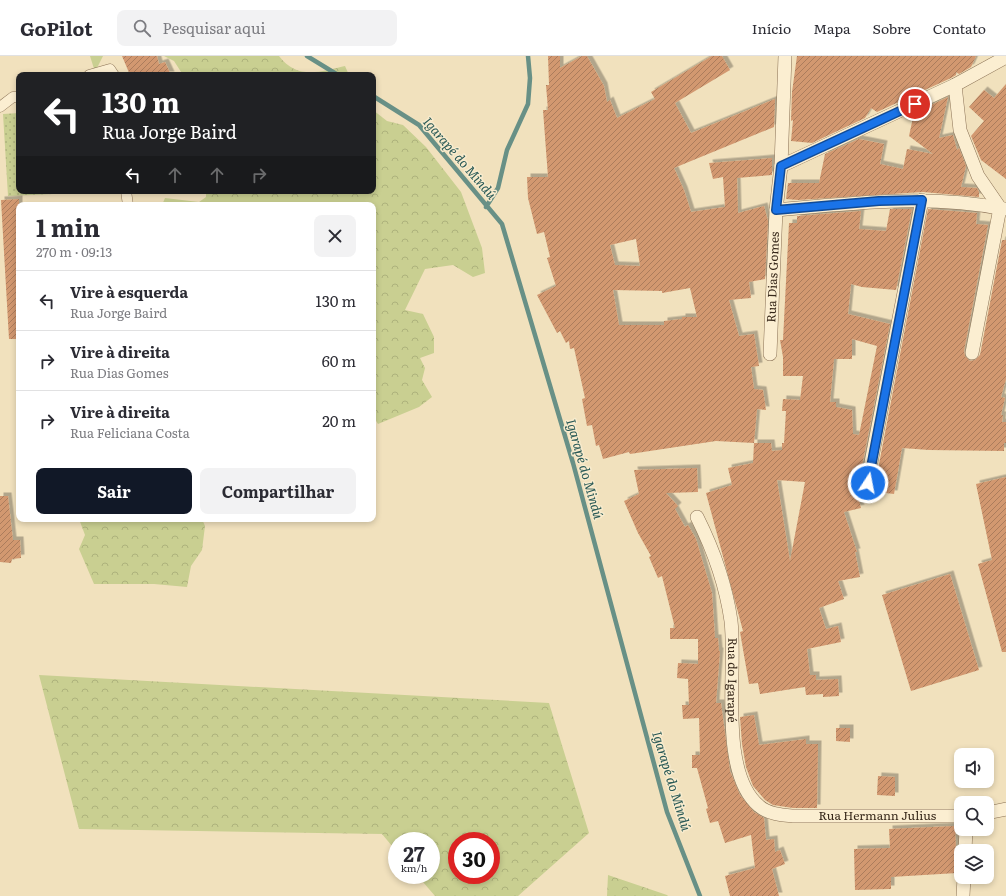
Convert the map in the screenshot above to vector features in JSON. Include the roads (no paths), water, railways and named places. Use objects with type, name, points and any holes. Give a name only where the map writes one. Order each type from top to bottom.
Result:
[{"type":"street","name":"Rua Dias Gomes","points":[[770,354],[776,210],[781,166],[785,56]]},
{"type":"street","points":[[781,166],[955,85],[1006,57]]},
{"type":"street","points":[[100,72],[110,69],[112,72]]},
{"type":"street","points":[[955,85],[960,130],[978,176],[1003,209],[972,353]]},
{"type":"street","points":[[0,107],[16,98]]},
{"type":"street","points":[[776,210],[879,201],[922,200],[1003,209]]},
{"type":"street","points":[[868,483],[922,200]]},
{"type":"street","name":"Rua do Igarapé","points":[[697,517],[708,539],[723,581],[730,620],[733,646],[733,747],[741,780],[749,794],[759,806],[774,814],[793,816]]},
{"type":"street","points":[[994,811],[1006,809]]},
{"type":"street","name":"Rua Hermann Julius","points":[[793,816],[954,816]]},
{"type":"street","points":[[963,896],[964,884]]},
{"type":"waterway","name":"Igarapé do Mindú","points":[[307,56],[333,72]]},
{"type":"waterway","points":[[486,207],[498,188],[507,150],[528,104],[530,78],[528,56]]},
{"type":"waterway","name":"Igarapé do Mindú","points":[[376,98],[419,125],[502,224],[573,463],[667,812],[700,896]]}]
